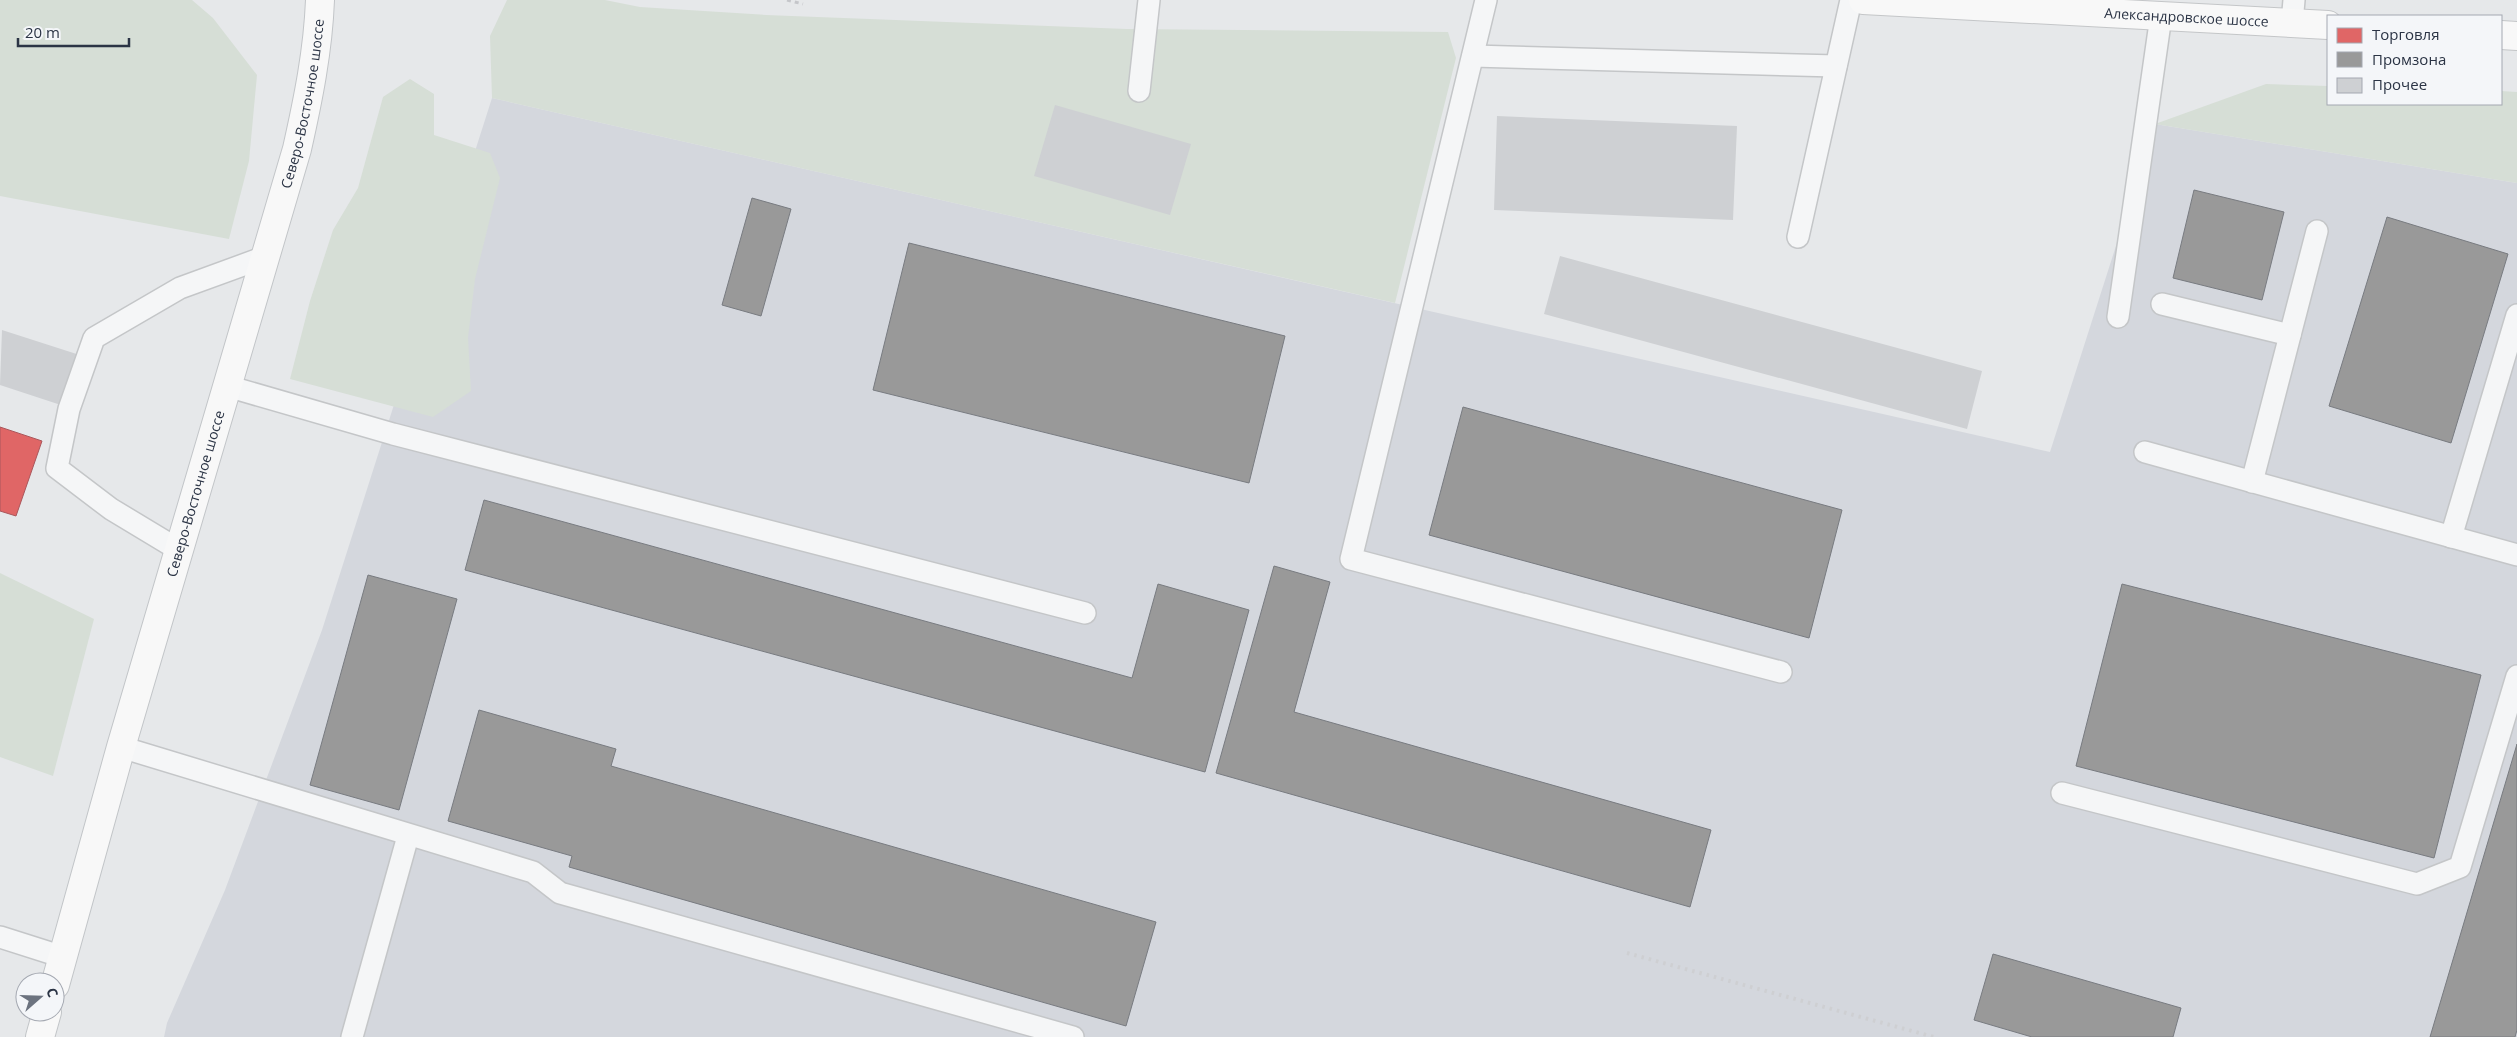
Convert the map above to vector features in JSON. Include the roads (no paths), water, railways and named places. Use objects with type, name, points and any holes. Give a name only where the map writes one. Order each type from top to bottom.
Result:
[{"type":"main road","name":"Северо-Восточное шоссе","points":[[59,972],[121,747],[297,149],[312,81],[319,30],[320,0]]},
{"type":"main road","name":"Александровское шоссе","points":[[1863,0],[2161,16],[2293,12],[2327,25]]},
{"type":"main road","points":[[2502,35],[2517,36]]},
{"type":"main road","points":[[40,1037],[44,1022]]},
{"type":"lane","points":[[1139,91],[1149,0]]},
{"type":"lane","points":[[1486,0],[1351,559],[1781,672]]},
{"type":"lane","points":[[1798,238],[1851,0]]},
{"type":"lane","points":[[2118,317],[2161,16]]},
{"type":"lane","points":[[1473,56],[1836,66]]},
{"type":"lane","points":[[2252,482],[2317,231]]},
{"type":"lane","points":[[179,550],[111,508],[57,468],[69,409],[94,338],[180,288],[266,257]]},
{"type":"lane","points":[[2162,304],[2290,335]]},
{"type":"lane","points":[[2451,537],[2517,315]]},
{"type":"lane","points":[[227,386],[393,434],[1085,613]]},
{"type":"lane","points":[[2145,452],[2517,555]]},
{"type":"lane","points":[[2062,793],[2418,884],[2460,868],[2517,676]]},
{"type":"lane","points":[[121,747],[408,836],[533,872],[560,893],[1073,1037]]},
{"type":"lane","points":[[352,1037],[408,836]]},
{"type":"lane","points":[[0,937],[63,957]]},
{"type":"railway","points":[[1627,953],[1934,1037]]}]
